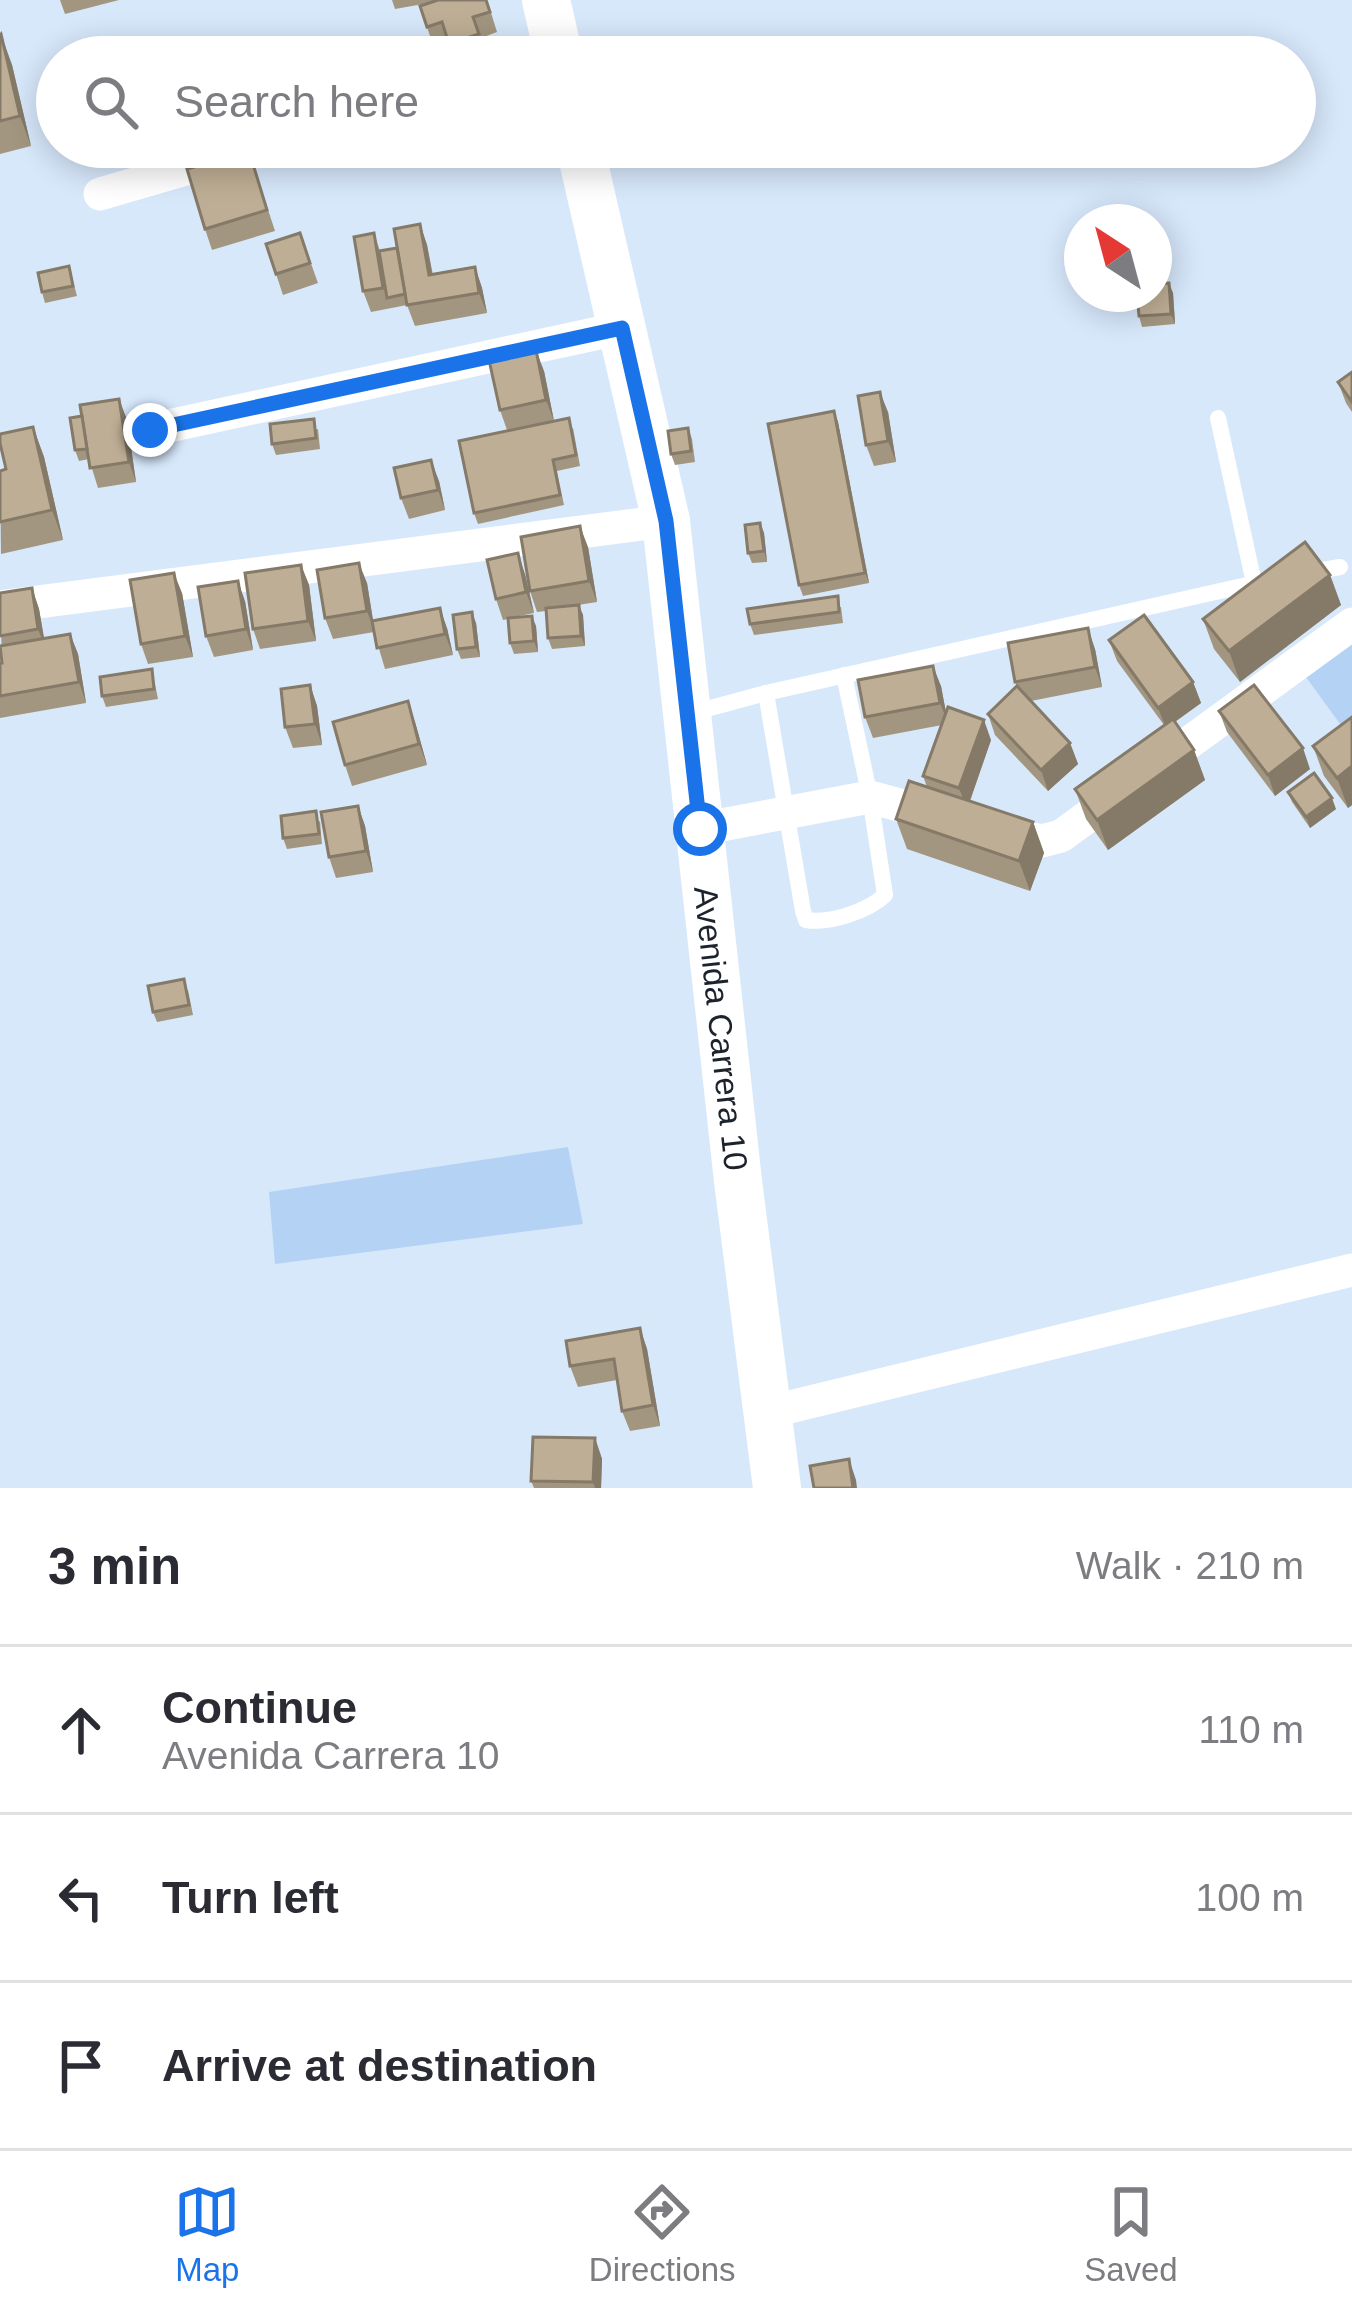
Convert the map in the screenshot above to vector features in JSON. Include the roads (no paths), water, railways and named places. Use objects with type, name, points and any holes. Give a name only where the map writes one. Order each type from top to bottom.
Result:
[{"type":"street","points":[[546,0],[552,36]]},
{"type":"street","points":[[100,194],[189,168]]},
{"type":"street","name":"Avenida Carrera 10","points":[[585,168],[666,521],[700,829],[733,1201],[777,1488]]},
{"type":"street","points":[[150,430],[622,328]]},
{"type":"street","points":[[0,608],[666,521]]},
{"type":"street","points":[[700,829],[870,797],[1023,839],[1061,836],[1352,624]]},
{"type":"street","points":[[765,1413],[1352,1270]]},
{"type":"lane","points":[[1218,418],[1254,583]]},
{"type":"lane","points":[[688,714],[844,675],[1340,567]]},
{"type":"lane","points":[[766,693],[803,911],[806,920],[817,922],[874,906],[885,895],[844,675]]}]
